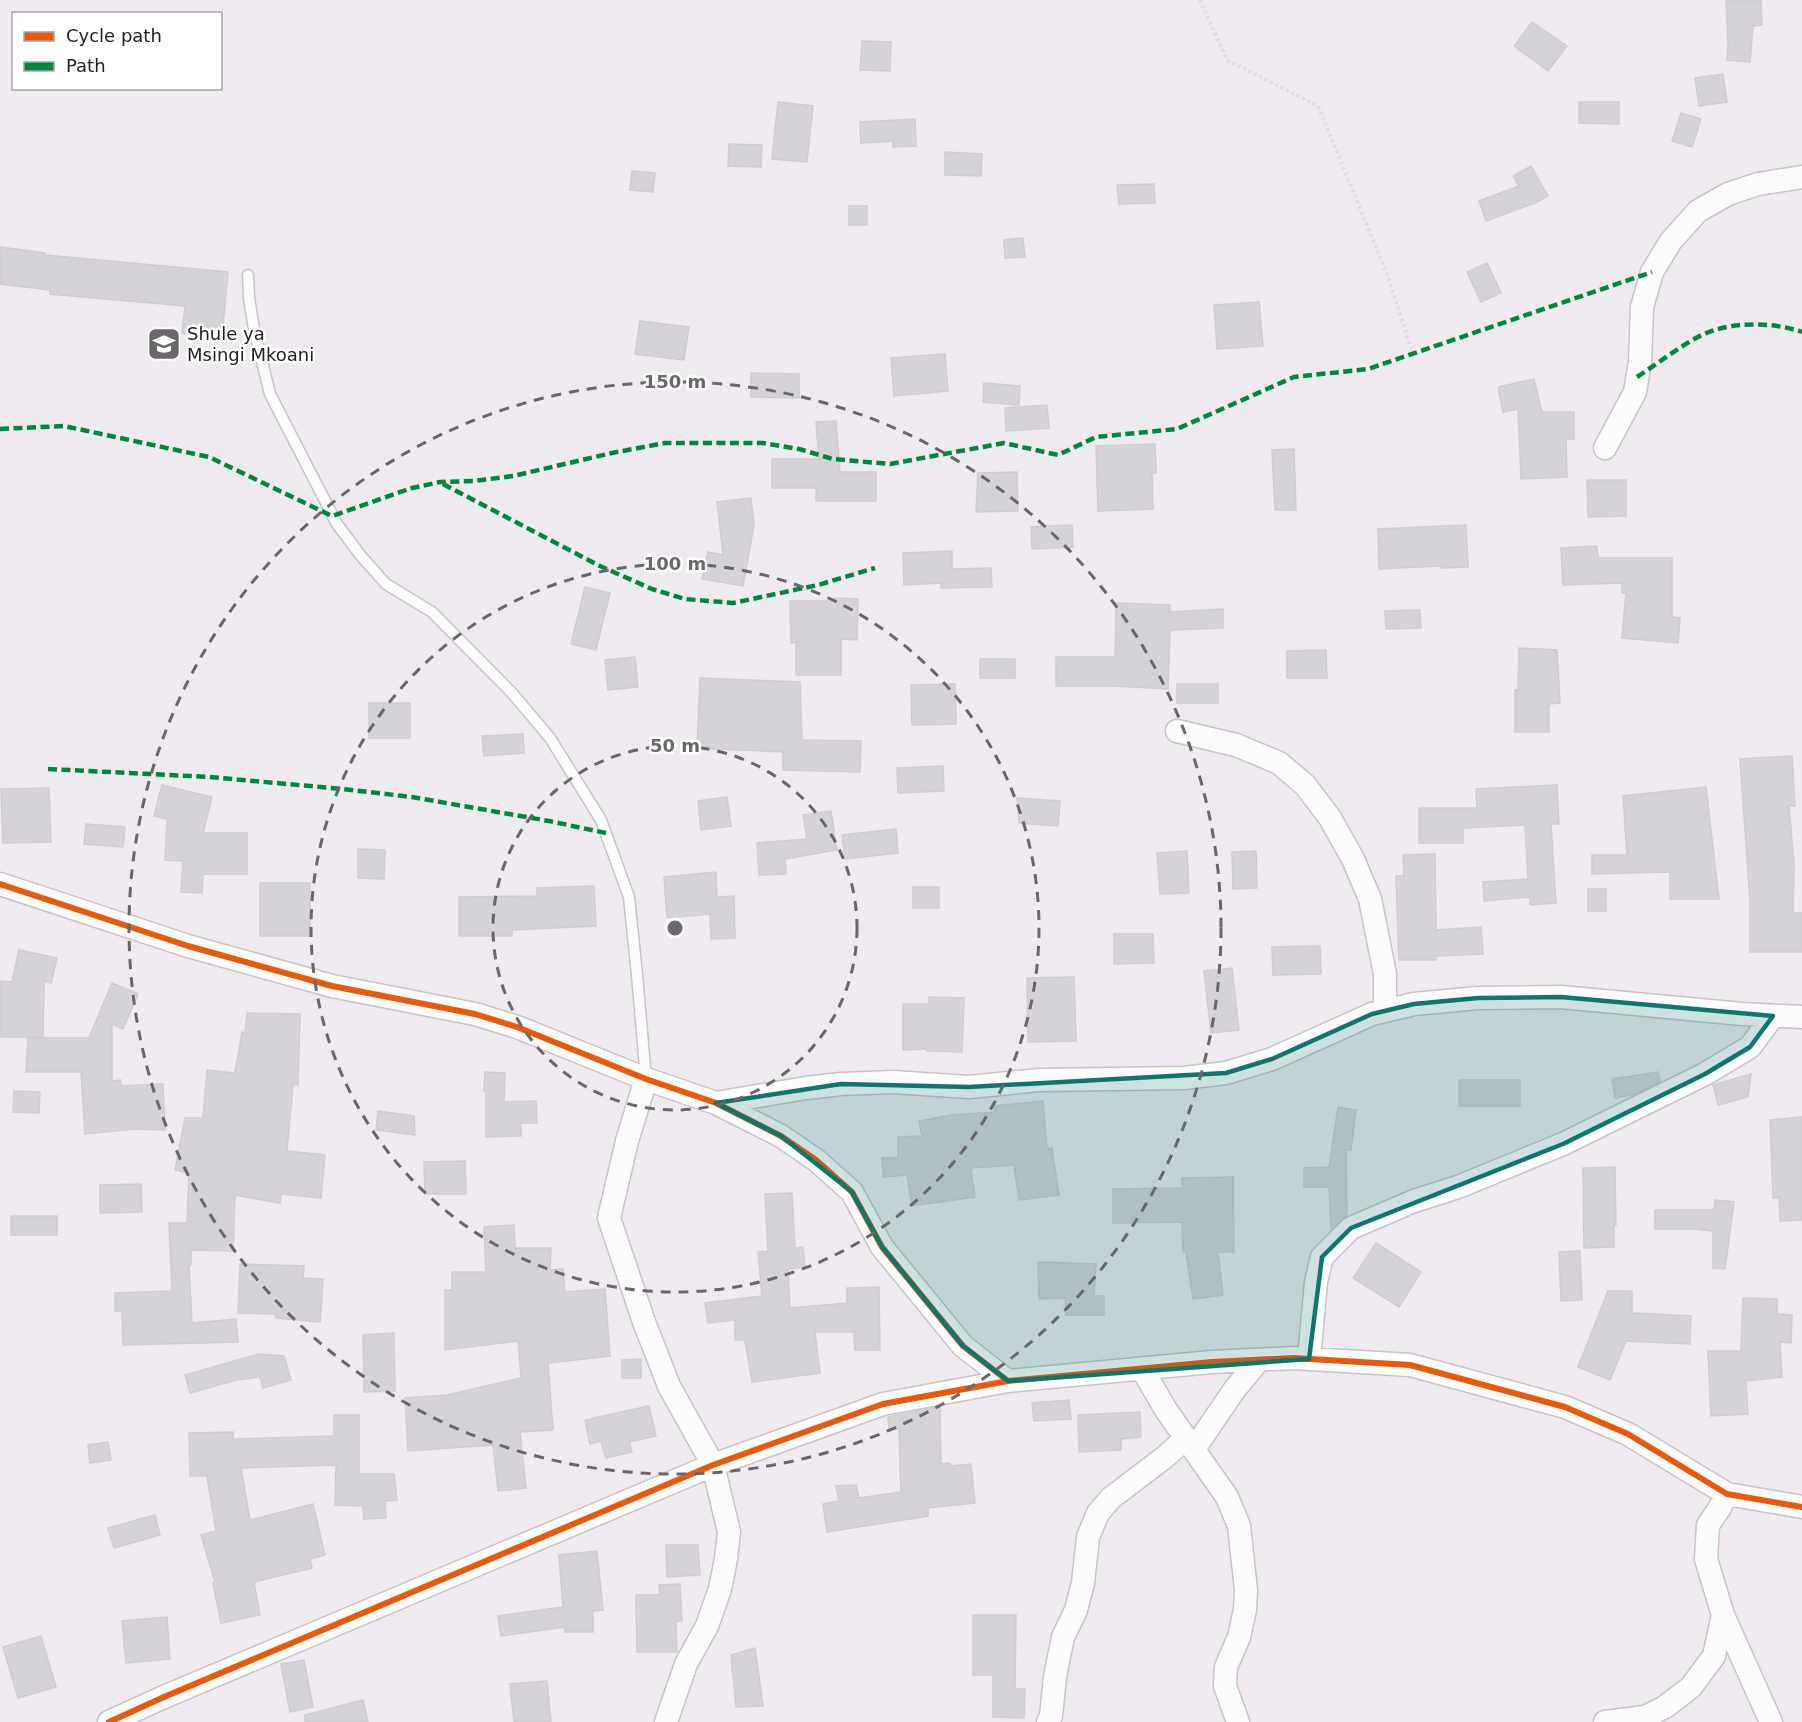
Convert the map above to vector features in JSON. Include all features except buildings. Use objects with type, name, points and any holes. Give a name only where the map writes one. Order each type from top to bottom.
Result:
[{"type":"street","points":[[1605,448],[1635,392],[1640,362],[1642,307],[1652,272],[1671,241],[1698,211],[1728,194],[1758,184],[1802,177]]},
{"type":"street","points":[[1177,731],[1236,745],[1279,763],[1305,785],[1330,818],[1370,898],[1384,974],[1385,1011]]},
{"type":"street","points":[[0,884],[188,946],[332,986],[475,1014],[517,1027],[646,1079],[716,1103],[781,1136],[816,1160],[852,1191],[882,1247],[963,1346],[1008,1381]]},
{"type":"street","points":[[716,1103],[842,1084],[893,1082],[969,1087],[1039,1080],[1184,1078],[1226,1073],[1272,1059],[1372,1014],[1414,1004],[1478,998],[1561,997],[1802,1017]]},
{"type":"street","points":[[1309,1359],[1316,1282],[1322,1257],[1351,1228],[1414,1201],[1458,1187],[1563,1144],[1706,1074],[1750,1047],[1773,1016]]},
{"type":"street","points":[[646,1079],[627,1141],[609,1218],[644,1322],[669,1386],[713,1465],[729,1532],[720,1589],[710,1617],[686,1664],[666,1722]]},
{"type":"street","points":[[109,1722],[713,1465],[883,1404],[1008,1381],[1212,1362],[1294,1358],[1410,1365],[1565,1407],[1628,1434],[1727,1494],[1802,1507]]},
{"type":"street","points":[[1048,1722],[1051,1716],[1055,1677],[1063,1637],[1076,1611],[1083,1583],[1088,1537],[1098,1513],[1111,1498],[1165,1457],[1190,1444],[1260,1360]]},
{"type":"street","points":[[1142,1369],[1166,1410],[1227,1497],[1239,1526],[1246,1590],[1245,1610],[1239,1637],[1228,1659],[1224,1680],[1238,1722]]},
{"type":"street","points":[[1727,1494],[1708,1525],[1706,1559],[1723,1614],[1771,1722]]},
{"type":"street","points":[[1605,1722],[1645,1717],[1665,1707],[1691,1687],[1714,1656],[1723,1614]]},
{"type":"lane","points":[[248,275],[254,329],[270,394],[337,524],[386,584],[432,612],[512,693],[550,738],[602,820],[629,897],[646,1079]]},
{"type":"path","points":[[1200,0],[1227,60],[1318,106],[1387,274],[1413,354]]},
{"type":"highlighted area","points":[[1561,997],[1773,1016],[1750,1047],[1705,1074],[1563,1144],[1351,1228],[1322,1257],[1309,1359],[1008,1381],[963,1346],[882,1247],[852,1192],[781,1136],[716,1103],[841,1084],[969,1087],[1226,1073],[1272,1059],[1372,1014],[1414,1004],[1478,998]]},
{"type":"marked path","points":[[0,429],[64,426],[209,457],[332,516],[412,488],[440,482],[513,476],[665,443],[763,443],[799,449],[833,459],[890,464],[1004,443],[1058,455],[1096,437],[1177,429],[1294,377],[1368,369],[1652,272]]},
{"type":"marked path","points":[[1637,377],[1689,342],[1721,328],[1748,324],[1776,326],[1802,332]]},
{"type":"marked path","points":[[443,484],[600,566],[652,589],[685,599],[733,603],[818,585],[875,568]]},
{"type":"marked path","points":[[48,769],[210,777],[412,797],[606,833]]},
{"type":"cycle path","points":[[0,884],[188,946],[332,986],[475,1014],[517,1027],[646,1079],[716,1103],[781,1136],[816,1160],[852,1192],[882,1247],[963,1346],[1008,1381]]},
{"type":"cycle path","points":[[109,1722],[713,1465],[883,1404],[1008,1381],[1212,1362],[1294,1358],[1410,1365],[1565,1407],[1628,1434],[1727,1494],[1802,1507]]},
{"type":"place","name":"Shule ya Msingi Mkoani","points":[[164,344]]}]
